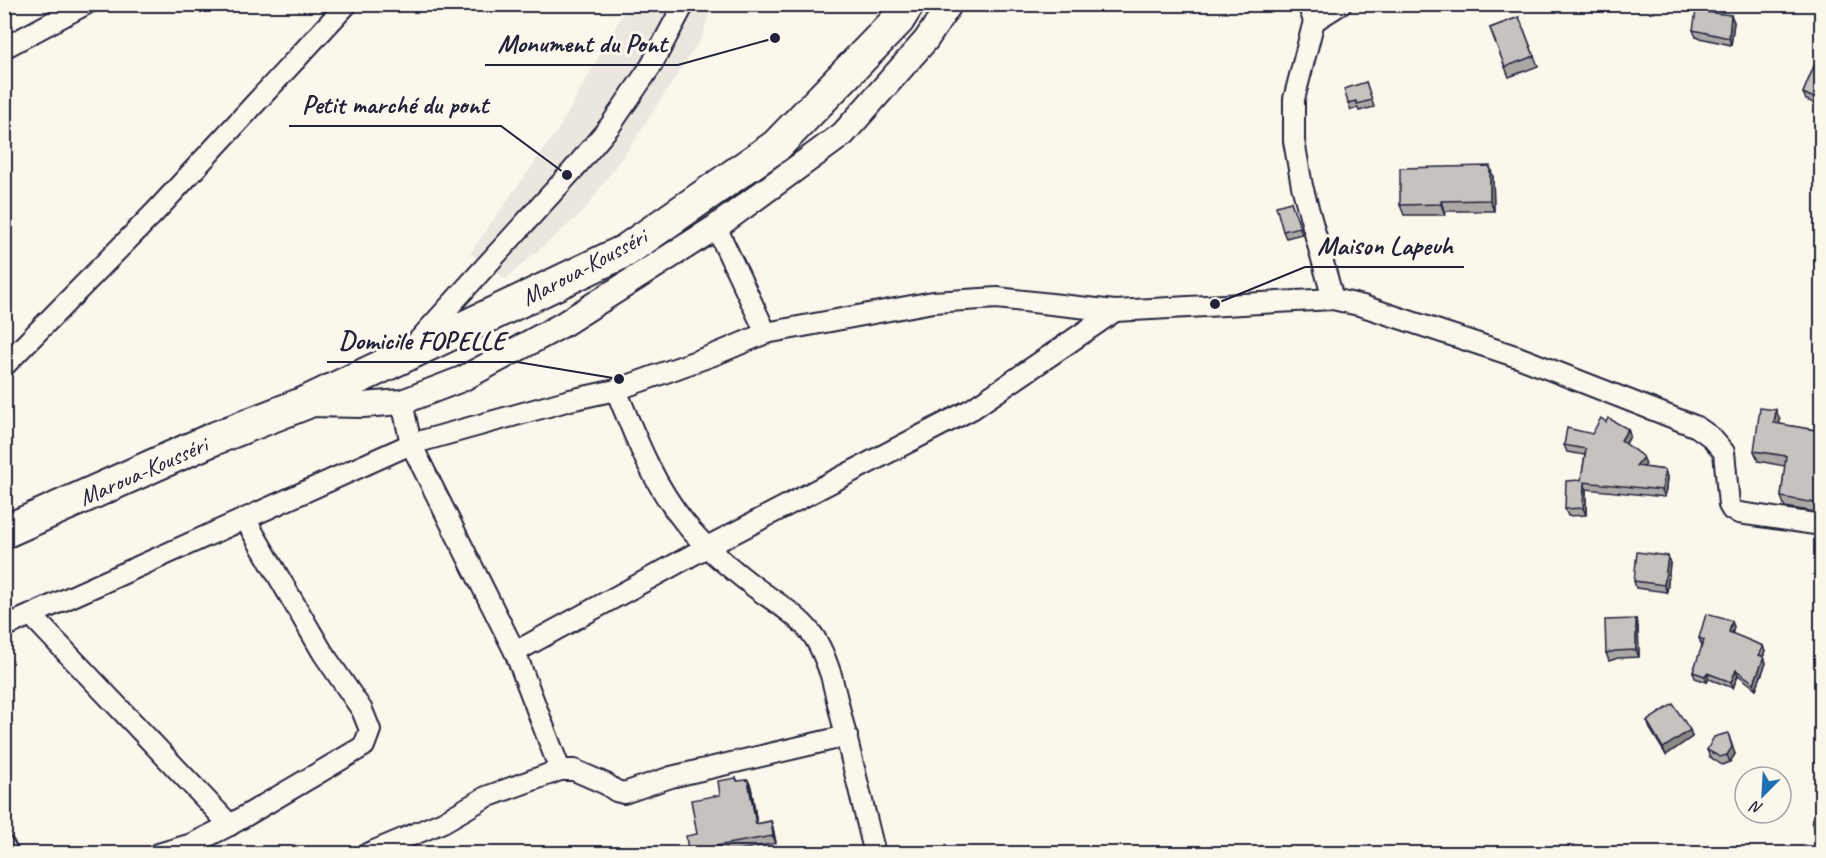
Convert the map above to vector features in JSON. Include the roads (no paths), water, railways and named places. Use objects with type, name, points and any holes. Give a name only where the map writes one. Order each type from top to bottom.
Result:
[{"type":"highway","name":"Maroua-Kousséri","points":[[4,532],[213,439],[304,404],[625,251],[776,146],[898,20],[908,4]]},
{"type":"street","points":[[4,48],[86,4]]},
{"type":"street","points":[[4,366],[155,212],[347,4]]},
{"type":"street","points":[[405,355],[610,126],[651,66],[684,4]]},
{"type":"street","points":[[304,404],[363,405],[402,402],[462,379],[562,325],[716,227],[843,134],[926,40],[950,4]]},
{"type":"street","points":[[1333,299],[1302,186],[1294,141],[1294,99],[1311,13],[1341,4]]},
{"type":"street","points":[[716,227],[766,333]]},
{"type":"street","points":[[4,627],[411,444],[570,400],[616,390],[717,354],[766,333],[933,302],[997,298],[1115,311],[1333,299],[1363,306],[1518,357],[1697,427],[1711,437],[1724,452],[1729,505],[1732,510],[1821,525]]},
{"type":"street","points":[[515,652],[707,547],[972,410],[1115,311]]},
{"type":"street","points":[[616,390],[640,450],[661,488],[685,524],[707,547],[752,585],[798,619],[813,635],[825,657],[847,736],[875,854]]},
{"type":"street","points":[[402,402],[411,444],[515,652],[560,770]]},
{"type":"street","points":[[158,854],[196,849],[230,825],[364,746],[370,730],[362,710],[323,653],[245,519]]},
{"type":"street","points":[[32,616],[230,825]]},
{"type":"street","points":[[367,854],[443,822],[486,797],[560,770],[574,770],[624,793],[671,777],[847,736]]},
{"type":"street","points":[[4,846],[8,854]]},
{"type":"place","name":"Monument du Pont","points":[[775,38]]},
{"type":"place","name":"Petit marché du pont","points":[[567,175]]},
{"type":"place","name":"Maison Lapeuh","points":[[1215,304]]},
{"type":"place","name":"Domicile FOPELLE","points":[[619,379]]}]
